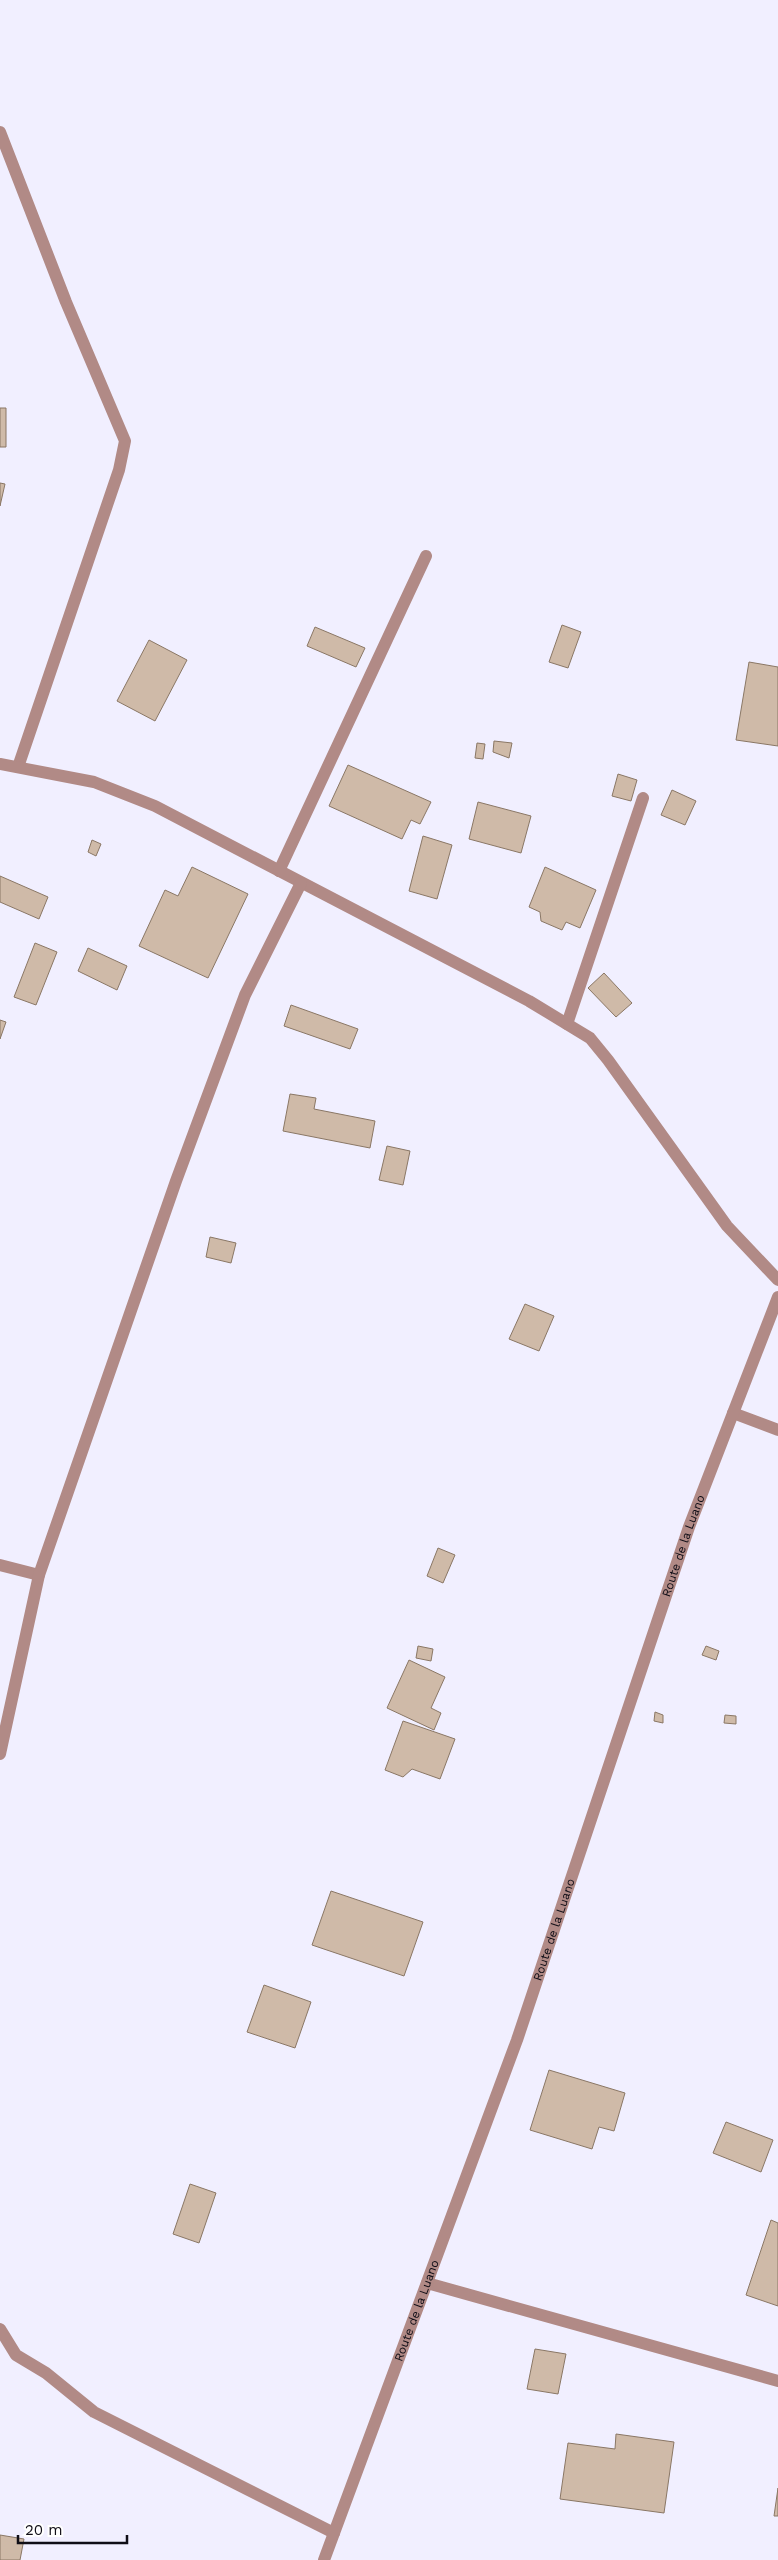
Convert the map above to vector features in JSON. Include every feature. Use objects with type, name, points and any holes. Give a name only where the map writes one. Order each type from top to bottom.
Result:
[{"type":"street","points":[[0,132],[66,302],[125,441],[119,470],[18,767]]},
{"type":"street","points":[[279,871],[426,556]]},
{"type":"street","points":[[0,764],[94,782],[155,806],[529,1001],[590,1038],[608,1060],[727,1226],[778,1280]]},
{"type":"street","points":[[567,1024],[644,798]]},
{"type":"street","points":[[0,1754],[39,1576],[176,1181],[245,995],[301,883]]},
{"type":"street","name":"Route de la Luano","points":[[324,2560],[517,2040],[689,1527],[778,1297]]},
{"type":"street","points":[[733,1413],[778,1430]]},
{"type":"street","points":[[0,1565],[39,1576]]},
{"type":"street","points":[[427,2283],[778,2381]]},
{"type":"street","points":[[0,2329],[16,2355],[46,2373],[94,2412],[334,2533]]},
{"type":"building","points":[[0,408],[6,408],[6,447],[0,447]]},
{"type":"building","points":[[0,483],[5,484],[0,506]]},
{"type":"building","points":[[562,625],[581,632],[568,668],[549,662]]},
{"type":"building","points":[[315,627],[365,648],[356,667],[307,646]]},
{"type":"building","points":[[149,640],[187,660],[155,721],[117,701]]},
{"type":"building","points":[[749,662],[778,667],[778,746],[736,740]]},
{"type":"building","points":[[494,741],[512,743],[509,758],[493,752]]},
{"type":"building","points":[[477,743],[485,744],[483,759],[475,758]]},
{"type":"building","points":[[348,765],[431,802],[420,824],[411,820],[402,839],[329,806]]},
{"type":"building","points":[[618,774],[637,780],[631,801],[612,796]]},
{"type":"building","points":[[672,790],[696,801],[685,825],[661,815]]},
{"type":"building","points":[[478,802],[531,816],[521,853],[469,839]]},
{"type":"building","points":[[423,836],[452,845],[437,899],[409,891]]},
{"type":"building","points":[[92,840],[101,844],[96,856],[88,852]]},
{"type":"building","points":[[192,867],[248,894],[208,978],[139,946],[165,890],[178,896]]},
{"type":"building","points":[[545,867],[596,890],[580,928],[566,922],[562,930],[541,921],[540,912],[529,907]]},
{"type":"building","points":[[0,876],[48,897],[39,919],[0,902]]},
{"type":"building","points":[[35,943],[57,952],[36,1005],[14,997]]},
{"type":"building","points":[[88,948],[127,966],[117,990],[78,971]]},
{"type":"building","points":[[604,973],[632,1003],[616,1017],[588,988]]},
{"type":"building","points":[[291,1005],[358,1029],[350,1049],[284,1026]]},
{"type":"building","points":[[0,1020],[6,1022],[0,1039]]},
{"type":"building","points":[[290,1094],[316,1098],[314,1109],[375,1121],[370,1148],[283,1131]]},
{"type":"building","points":[[387,1146],[410,1151],[403,1185],[379,1180]]},
{"type":"building","points":[[210,1237],[236,1243],[231,1263],[206,1257]]},
{"type":"building","points":[[525,1304],[554,1316],[539,1351],[509,1339]]},
{"type":"building","points":[[438,1548],[455,1555],[443,1583],[427,1576]]},
{"type":"building","points":[[418,1646],[433,1649],[431,1661],[416,1658]]},
{"type":"building","points":[[706,1646],[719,1651],[716,1660],[702,1655]]},
{"type":"building","points":[[409,1660],[445,1677],[431,1708],[441,1713],[434,1730],[387,1708]]},
{"type":"building","points":[[655,1712],[663,1715],[663,1723],[654,1721]]},
{"type":"building","points":[[725,1715],[736,1716],[736,1724],[724,1723]]},
{"type":"building","points":[[403,1721],[455,1739],[440,1779],[412,1769],[403,1777],[385,1770]]},
{"type":"building","points":[[331,1891],[423,1922],[404,1976],[312,1945]]},
{"type":"building","points":[[264,1985],[311,2002],[295,2048],[247,2032]]},
{"type":"building","points":[[549,2070],[625,2093],[614,2131],[599,2127],[592,2149],[530,2130]]},
{"type":"building","points":[[726,2122],[773,2140],[761,2172],[713,2153]]},
{"type":"building","points":[[190,2184],[216,2193],[199,2243],[173,2234]]},
{"type":"building","points":[[771,2220],[778,2223],[778,2306],[746,2295]]},
{"type":"building","points":[[535,2349],[566,2354],[558,2394],[527,2389]]},
{"type":"building","points":[[616,2434],[674,2442],[664,2513],[560,2499],[568,2443],[615,2449]]},
{"type":"building","points":[[778,2488],[778,2516],[774,2516]]},
{"type":"building","points":[[0,2535],[24,2539],[20,2560],[0,2560]]}]
